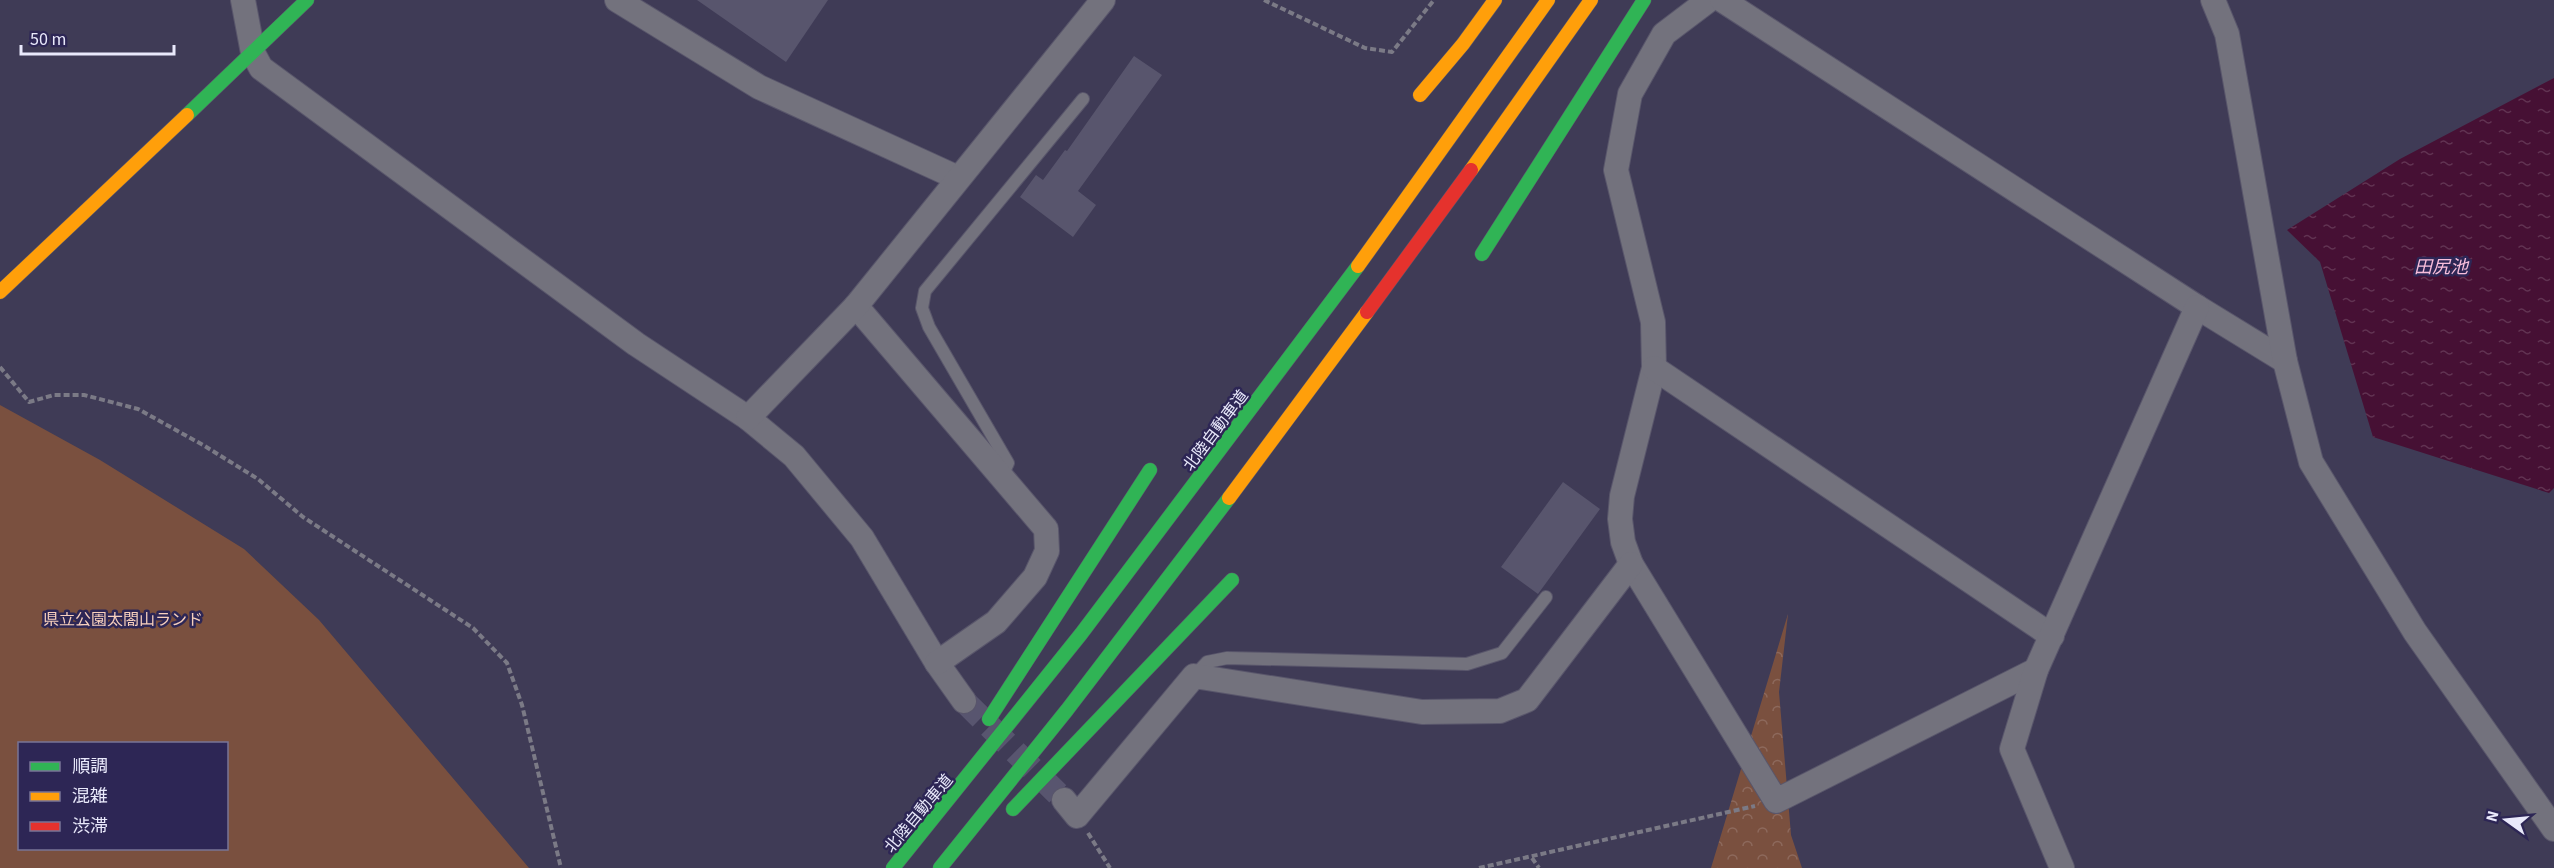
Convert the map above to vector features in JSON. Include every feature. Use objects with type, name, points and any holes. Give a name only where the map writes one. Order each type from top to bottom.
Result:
[{"type":"main road","points":[[0,292],[307,0]]},
{"type":"main road","points":[[1420,95],[1463,44],[1495,0]]},
{"type":"main road","name":"北陸自動車道","points":[[893,868],[1040,688],[1145,552],[1336,296],[1548,0]]},
{"type":"main road","points":[[940,868],[1073,703],[1172,575],[1364,317],[1591,0]]},
{"type":"main road","points":[[1482,254],[1644,0]]},
{"type":"main road","points":[[983,729],[1020,675],[1150,470]]},
{"type":"main road","points":[[1000,823],[1232,580]]},
{"type":"main road","points":[[880,868],[958,765]]},
{"type":"street","points":[[243,0],[253,53],[261,68],[636,344],[748,418],[794,456],[862,538],[937,663],[964,701]]},
{"type":"street","points":[[617,0],[759,87],[958,178]]},
{"type":"street","points":[[748,418],[856,306],[1103,0]]},
{"type":"street","points":[[1709,0],[1664,34],[1630,94],[1616,170],[1653,322],[1654,368],[1622,496],[1620,519],[1623,542],[1630,564],[1776,801],[2036,670]]},
{"type":"street","points":[[1722,0],[2197,307],[2285,361]]},
{"type":"street","points":[[2213,0],[2227,34],[2285,361],[2311,462],[2415,632],[2554,829]]},
{"type":"street","points":[[856,306],[1046,529],[1047,551],[1035,577],[996,622],[937,663]]},
{"type":"street","points":[[2062,868],[2012,749],[2036,670],[2197,307]]},
{"type":"street","points":[[1654,368],[2052,636]]},
{"type":"street","points":[[1070,808],[1194,676],[1422,712],[1500,711],[1527,700],[1630,564]]},
{"type":"lane","points":[[1002,476],[1008,463],[928,327],[922,308],[925,291],[1083,99]]},
{"type":"lane","points":[[1194,676],[1207,662],[1227,657],[1467,664],[1502,653],[1546,597]]},
{"type":"path","points":[[1263,0],[1365,48],[1392,52],[1434,0]]},
{"type":"path","points":[[0,367],[29,402],[54,395],[84,395],[138,410],[203,445],[258,479],[303,517],[473,628],[507,663],[522,705],[561,868]]},
{"type":"path","points":[[1479,868],[1532,858],[1776,801]]},
{"type":"path","points":[[1070,808],[1110,868]]},
{"type":"path","points":[[1532,858],[1539,868]]},
{"type":"green space","name":"県立公園太閤山ランド","points":[[0,405],[100,460],[244,549],[319,620],[529,868],[0,868]]},
{"type":"green space","points":[[1788,614],[1779,692],[1791,835],[1802,868],[1711,868]]},
{"type":"water","name":"田尻池","points":[[2554,78],[2554,488],[2549,493],[2373,437],[2320,262],[2287,230],[2400,159]]},
{"type":"building","points":[[697,0],[828,0],[786,62]]},
{"type":"building","points":[[1134,56],[1162,75],[1078,191],[1096,205],[1073,237],[1020,197],[1036,175],[1043,180],[1065,150],[1067,151]]},
{"type":"building","points":[[1563,482],[1600,509],[1538,594],[1501,567]]},
{"type":"tunnel","points":[[964,701],[1064,800]]},
{"type":"traffic: fast","points":[[187,115],[307,0]]},
{"type":"traffic: fast","points":[[1482,254],[1644,0]]},
{"type":"traffic: fast","points":[[893,868],[1081,634],[1358,266]]},
{"type":"traffic: fast","points":[[989,719],[1150,470]]},
{"type":"traffic: fast","points":[[940,868],[1067,710],[1229,498]]},
{"type":"traffic: fast","points":[[1013,809],[1232,580]]},
{"type":"traffic: slow","points":[[1420,95],[1463,44],[1495,0]]},
{"type":"traffic: slow","points":[[1358,266],[1548,0]]},
{"type":"traffic: slow","points":[[1471,170],[1591,0]]},
{"type":"traffic: slow","points":[[0,292],[187,115]]},
{"type":"traffic: slow","points":[[1229,498],[1367,312]]},
{"type":"traffic: jam","points":[[1367,312],[1471,170]]}]
